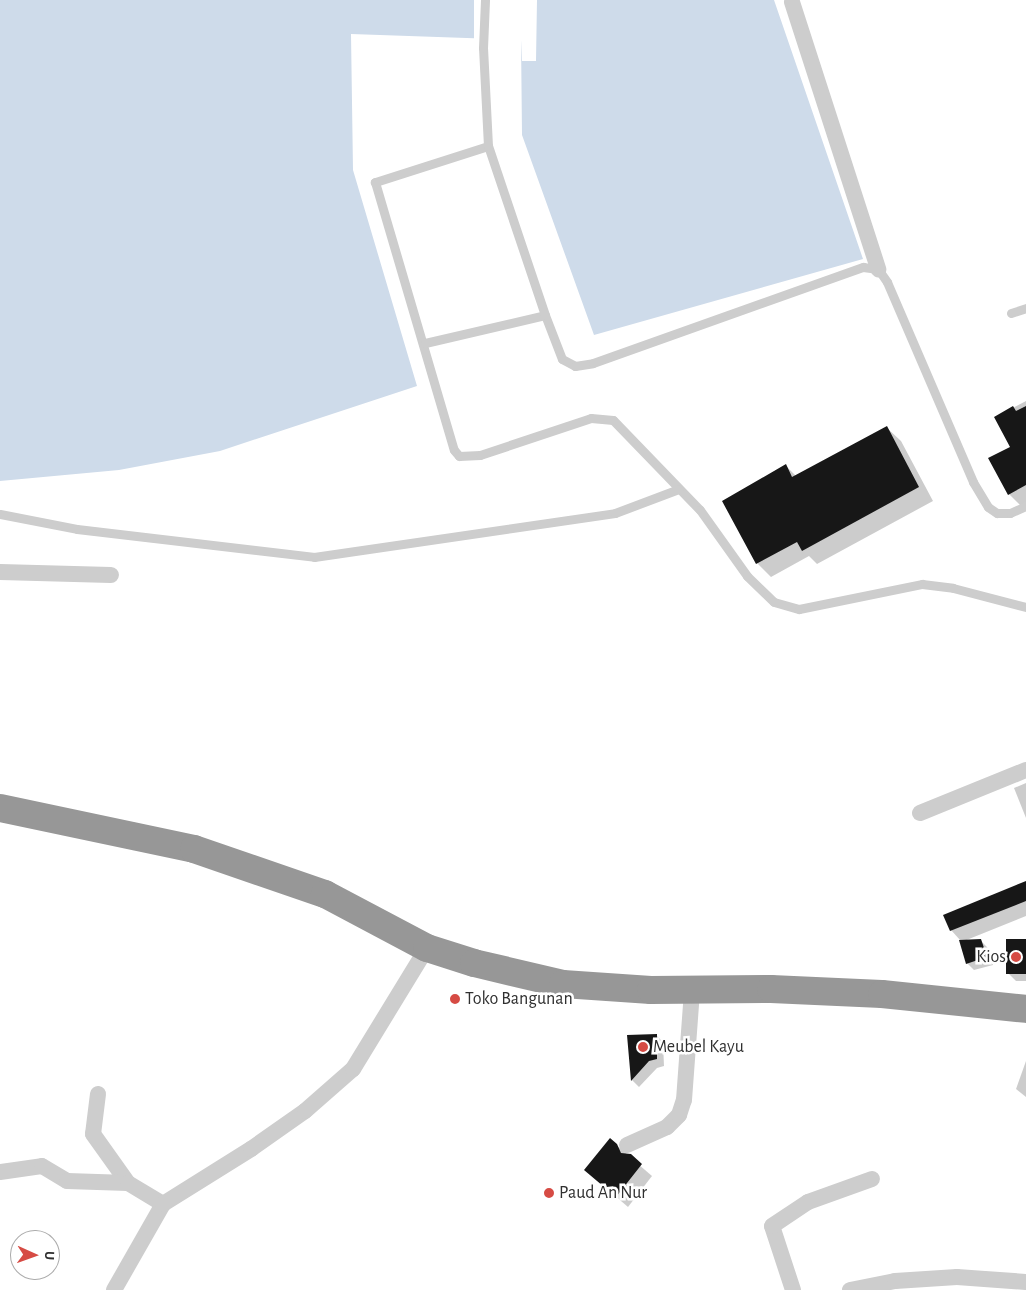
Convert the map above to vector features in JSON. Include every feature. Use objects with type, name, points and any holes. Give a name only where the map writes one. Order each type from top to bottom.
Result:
[{"type":"highway","points":[[0,808],[194,849],[324,894],[428,948],[474,963],[563,984],[692,990],[882,994],[1026,1009]]},
{"type":"street","points":[[792,2],[878,269]]},
{"type":"street","points":[[0,572],[111,575]]},
{"type":"street","points":[[920,813],[1026,770]]},
{"type":"street","points":[[114,1290],[163,1204],[251,1149],[305,1111],[353,1069],[428,948]]},
{"type":"street","points":[[627,1145],[667,1126],[679,1115],[684,1100],[692,990]]},
{"type":"street","points":[[98,1094],[93,1134],[128,1182],[163,1204]]},
{"type":"street","points":[[0,1172],[33,1165],[42,1166],[67,1181],[128,1182]]},
{"type":"street","points":[[793,1290],[772,1226],[779,1218],[808,1202],[872,1179]]},
{"type":"street","points":[[850,1290],[895,1280],[957,1277],[1026,1282]]},
{"type":"lane","points":[[485,0],[483,48],[488,146],[545,315],[562,359],[575,366],[593,363],[863,267],[878,269],[887,282],[973,482],[988,507],[997,513],[1010,513],[1026,506]]},
{"type":"lane","points":[[488,146],[375,182],[425,342],[454,450],[459,456],[480,455],[591,418],[613,420],[700,510],[748,576],[774,602],[787,608],[799,609],[922,584],[954,588],[1026,607]]},
{"type":"lane","points":[[1011,313],[1026,308]]},
{"type":"lane","points":[[425,342],[545,315]]},
{"type":"lane","points":[[0,514],[78,529],[314,557],[616,513],[680,489]]},
{"type":"water","points":[[0,0],[774,0],[863,259],[594,335],[522,135],[521,40],[351,34],[353,170],[417,386],[220,451],[119,470],[0,481]]},
{"type":"pier","points":[[474,0],[537,0],[536,61],[522,61],[521,40],[474,40]]},
{"type":"building","points":[[1013,406],[1016,411],[1026,406],[1026,485],[1008,495],[988,458],[1010,447],[994,417]]},
{"type":"building","points":[[887,426],[919,487],[802,551],[797,542],[756,564],[722,501],[786,464],[792,477]]},
{"type":"building","points":[[1026,881],[1026,901],[950,931],[943,915]]},
{"type":"building","points":[[981,939],[987,957],[966,964],[959,940]]},
{"type":"building","name":"Kios","points":[[1006,939],[1026,939],[1026,974],[1006,974]]},
{"type":"building","name":"Meubel Kayu","points":[[657,1034],[657,1059],[649,1061],[631,1081],[627,1035]]},
{"type":"building","points":[[610,1138],[617,1144],[621,1153],[631,1154],[642,1164],[616,1197],[584,1170]]},
{"type":"place","name":"Kios","points":[[1016,957]]},
{"type":"place","name":"Toko Bangunan","points":[[455,999]]},
{"type":"place","name":"Meubel Kayu","points":[[643,1047]]},
{"type":"place","name":"Paud An Nur","points":[[549,1193]]}]
